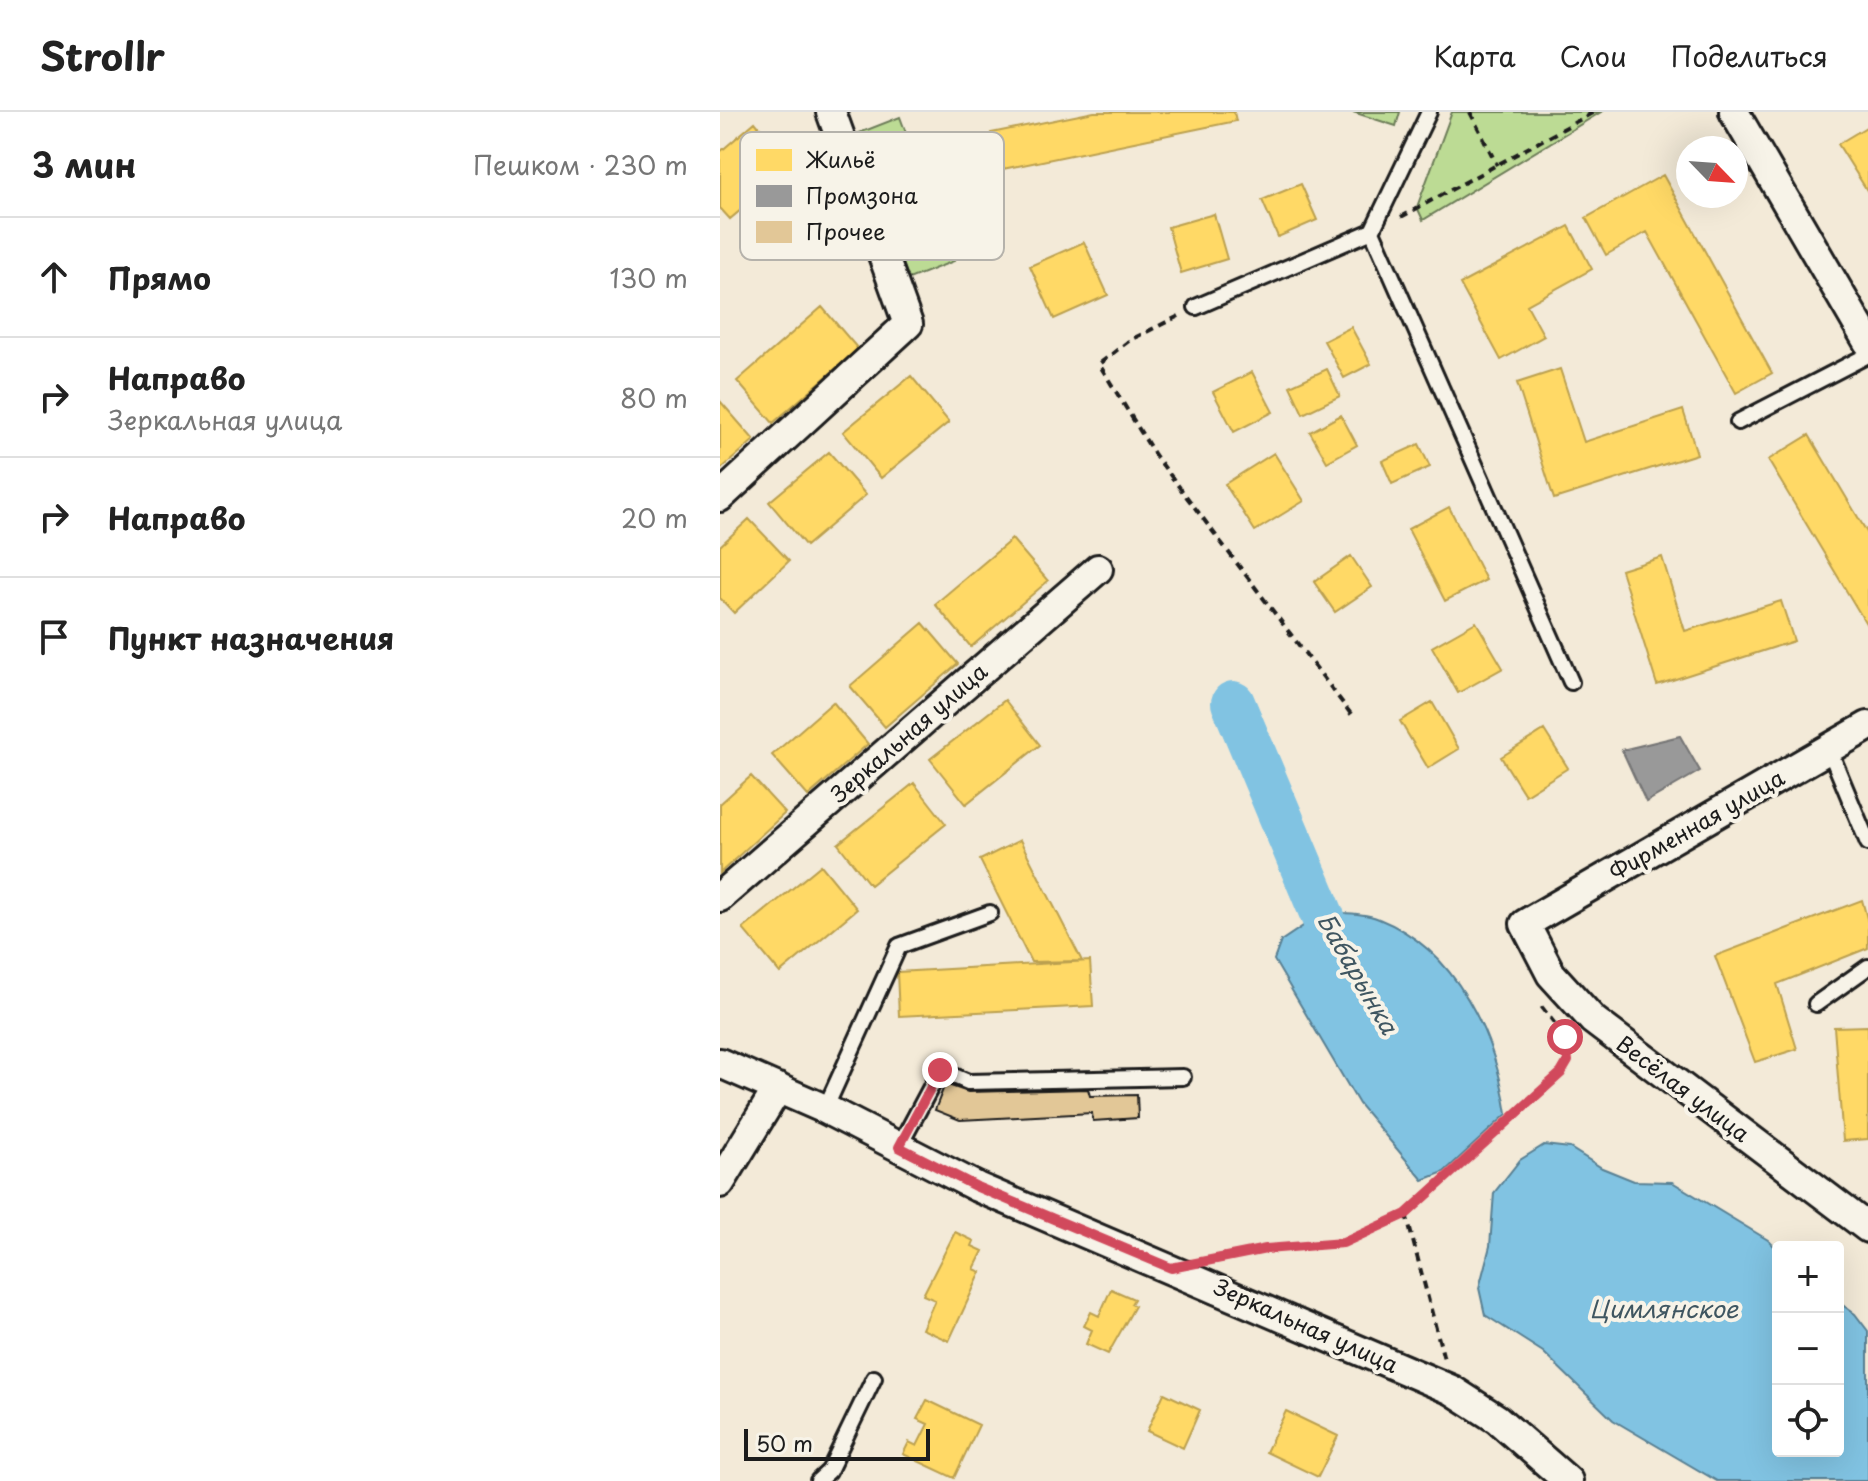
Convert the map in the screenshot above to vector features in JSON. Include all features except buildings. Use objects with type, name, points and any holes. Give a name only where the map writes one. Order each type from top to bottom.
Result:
[{"type":"street","points":[[831,112],[838,132]]},
{"type":"street","points":[[1734,112],[1868,342]]},
{"type":"street","points":[[720,497],[908,324],[885,260]]},
{"type":"street","name":"Зеркальная улица","points":[[720,897],[1098,569]]},
{"type":"street","name":"Фирменная улица","points":[[1525,924],[1868,726]]},
{"type":"street","name":"Весёлая улица","points":[[1525,924],[1551,974],[1593,1020],[1868,1228]]},
{"type":"street","name":"Зеркальная улица","points":[[720,1063],[825,1109],[977,1187],[1452,1390],[1497,1419],[1568,1481]]},
{"type":"street","points":[[720,1183],[778,1088]]},
{"type":"lane","points":[[1196,307],[1375,226],[1429,112]]},
{"type":"lane","points":[[1375,226],[1571,682]]},
{"type":"lane","points":[[1738,422],[1868,355]]},
{"type":"lane","points":[[1829,749],[1868,843]]},
{"type":"lane","points":[[825,1109],[899,946],[990,913]]},
{"type":"lane","points":[[1816,1004],[1868,967]]},
{"type":"lane","points":[[899,1147],[940,1070],[968,1082],[1183,1077]]},
{"type":"lane","points":[[818,1481],[829,1471],[874,1378]]},
{"type":"path","points":[[1470,112],[1497,165]]},
{"type":"path","points":[[1375,226],[1400,217],[1594,112]]},
{"type":"path","points":[[1196,307],[1130,340],[1099,364],[1155,455],[1354,718]]},
{"type":"path","points":[[1171,1268],[1266,1249],[1343,1243],[1406,1214],[1561,1073],[1568,1061],[1565,1037],[1533,995]]},
{"type":"path","points":[[1406,1214],[1452,1390]]},
{"type":"green space","points":[[1353,112],[1400,112],[1396,126]]},
{"type":"green space","points":[[1452,112],[1601,112],[1423,220],[1417,207]]},
{"type":"green space","points":[[900,117],[906,132],[862,132]]},
{"type":"green space","points":[[902,260],[954,260],[954,261],[909,279]]},
{"type":"water","points":[[1324,912],[1373,917],[1406,933],[1451,974],[1482,1026],[1493,1055],[1507,1114],[1444,1172],[1423,1180],[1359,1104],[1274,960],[1281,941]]},
{"type":"water","name":"Цимлянское","points":[[1544,1145],[1570,1148],[1602,1168],[1634,1181],[1672,1182],[1772,1244],[1772,1457],[1844,1457],[1844,1306],[1855,1314],[1868,1331],[1868,1481],[1717,1481],[1613,1420],[1543,1352],[1485,1315],[1479,1288],[1490,1246],[1494,1193],[1520,1160]]},
{"type":"waterway","name":"Бабарынка","points":[[1233,703],[1330,934],[1350,967]]},
{"type":"route","points":[[940,1070],[899,1147],[977,1187],[1171,1268],[1266,1249],[1343,1243],[1406,1214],[1561,1073],[1568,1061],[1569,1049],[1565,1037]]}]
